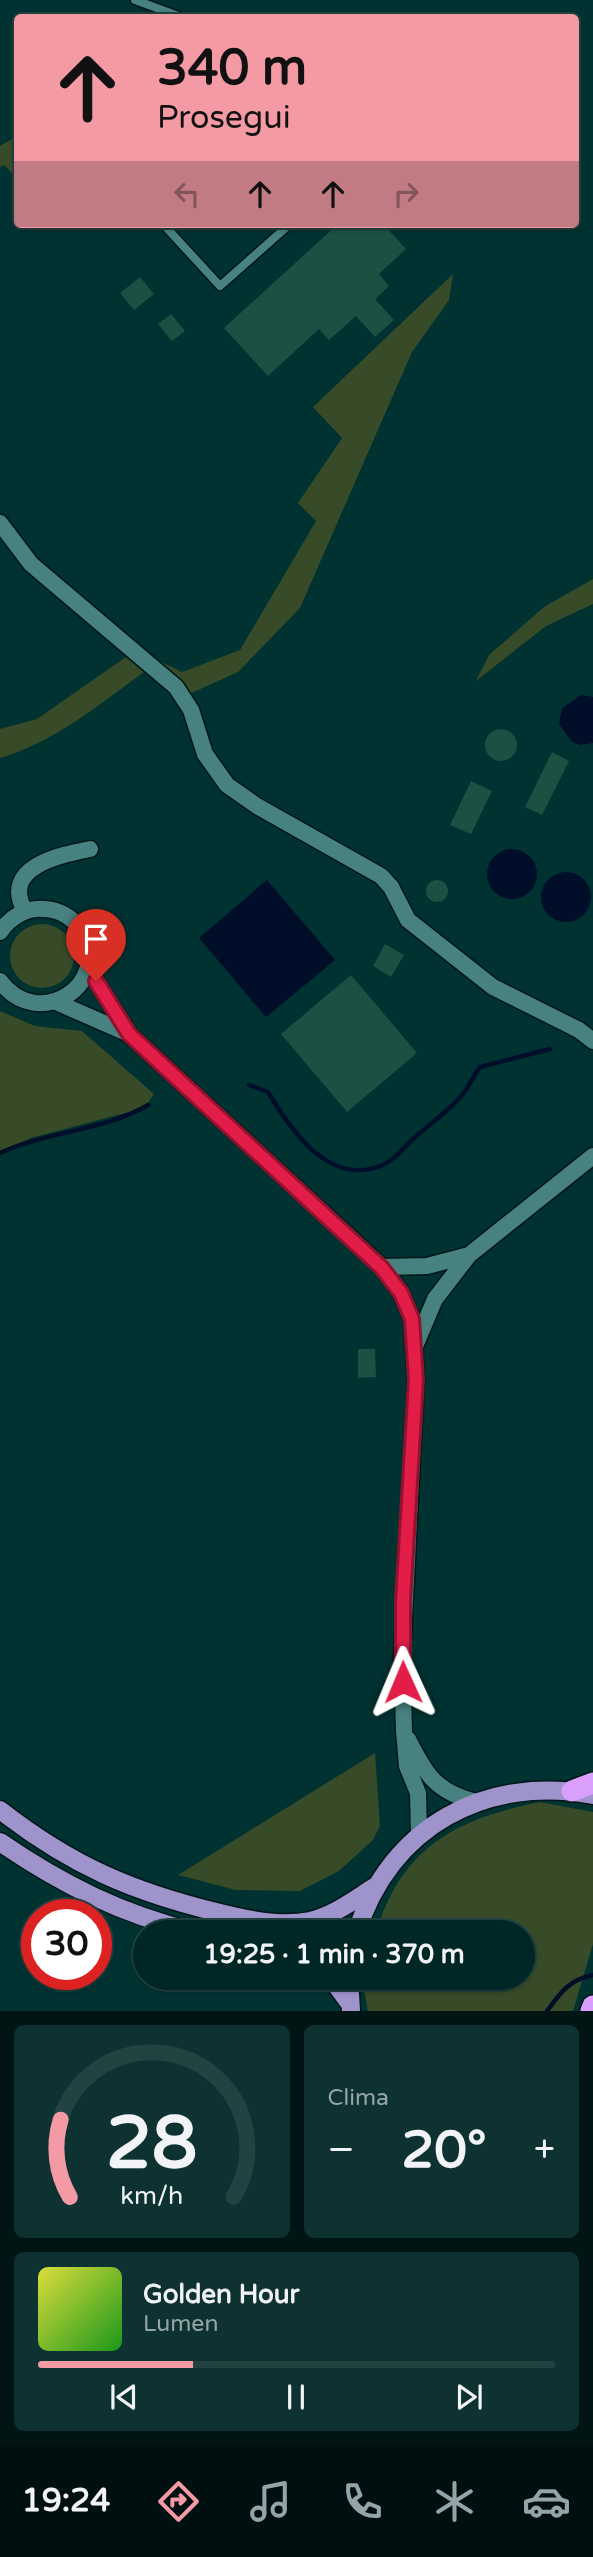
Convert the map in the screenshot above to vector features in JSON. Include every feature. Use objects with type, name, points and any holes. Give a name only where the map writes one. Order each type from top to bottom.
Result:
[{"type":"highway","points":[[572,1791],[593,1783]]},
{"type":"main road","points":[[362,1920],[376,1886],[396,1859],[419,1835],[476,1802],[507,1793],[539,1789],[593,1795]]},
{"type":"main road","points":[[0,1810],[30,1833],[111,1880],[162,1899],[246,1919],[281,1924],[310,1921],[335,1912],[376,1886]]},
{"type":"main road","points":[[0,1842],[42,1871],[101,1902],[147,1920]]},
{"type":"main road","points":[[339,1990],[350,2008]]},
{"type":"main road","points":[[349,1990],[350,2008]]},
{"type":"street","points":[[0,523],[31,564],[176,687],[191,710],[205,754],[227,785],[257,806],[381,876],[391,887],[408,920],[493,987],[579,1030],[593,1041]]},
{"type":"street","points":[[25,911],[19,902],[20,890],[29,870],[53,857],[90,849]]},
{"type":"street","points":[[0,932],[12,918],[25,911],[53,910],[67,916],[86,938],[96,981],[129,1034],[382,1268],[408,1306],[415,1346],[403,1601],[404,1731],[407,1766],[418,1793],[419,1835]]},
{"type":"street","points":[[3,988],[24,1001],[40,1004],[56,1002],[70,994],[81,983],[88,968],[89,952]]},
{"type":"street","points":[[56,1002],[129,1034]]},
{"type":"street","points":[[415,1346],[435,1299],[469,1255],[593,1156]]},
{"type":"street","points":[[382,1268],[427,1266],[469,1255]]},
{"type":"street","points":[[404,1731],[428,1775],[442,1790],[476,1802]]},
{"type":"lane","points":[[135,0],[173,14]]},
{"type":"lane","points":[[167,228],[220,286],[285,228]]},
{"type":"green space","points":[[14,138],[14,176],[5,165],[0,167],[0,146]]},
{"type":"green space","points":[[453,274],[449,300],[412,352],[300,608],[238,672],[187,695],[147,655],[182,672],[240,650],[316,521],[298,503],[342,438],[313,407]]},
{"type":"green space","points":[[593,579],[593,604],[546,626],[476,681],[489,655],[544,607]]},
{"type":"green space","points":[[126,657],[144,672],[57,733],[0,758],[0,729],[37,719]]},
{"type":"green space","points":[[36,924],[48,924],[65,933],[72,944],[72,968],[65,979],[48,988],[36,988],[24,983],[15,974],[10,962],[10,950],[15,938],[24,929]]},
{"type":"green space","points":[[0,1011],[35,1026],[82,1031],[154,1094],[144,1108],[31,1138],[0,1152]]},
{"type":"green space","points":[[375,1753],[380,1826],[373,1840],[339,1871],[300,1891],[236,1890],[178,1875]]},
{"type":"green space","points":[[540,1802],[593,1812],[593,1944],[573,2011],[368,2011],[364,1990],[535,1990],[535,1920],[380,1920],[401,1878],[437,1841],[483,1817]]},
{"type":"water","points":[[581,695],[593,697],[593,743],[580,745],[572,742],[559,724],[562,708]]},
{"type":"water","points":[[512,849],[530,856],[537,874],[530,892],[512,899],[494,892],[487,874],[494,856]]},
{"type":"water","points":[[566,872],[584,879],[591,897],[584,915],[566,922],[548,915],[541,897],[548,879]]},
{"type":"water","points":[[267,880],[335,960],[266,1017],[199,938]]},
{"type":"building","points":[[334,228],[387,228],[406,249],[379,274],[389,286],[375,299],[394,320],[375,337],[356,316],[329,340],[319,329],[268,376],[224,328]]},
{"type":"building","points":[[140,277],[154,294],[134,310],[120,293]]},
{"type":"building","points":[[171,314],[185,331],[172,341],[158,324]]},
{"type":"building","points":[[501,729],[512,734],[517,745],[512,756],[501,761],[490,756],[485,745],[490,734]]},
{"type":"building","points":[[552,752],[569,761],[542,815],[525,807]]},
{"type":"building","points":[[471,781],[492,791],[471,834],[450,825]]},
{"type":"building","points":[[437,880],[445,883],[448,891],[445,899],[437,902],[429,899],[426,891],[429,883]]},
{"type":"building","points":[[385,944],[404,955],[391,977],[373,966]]},
{"type":"building","points":[[351,975],[417,1053],[347,1112],[281,1034]]},
{"type":"building","points":[[358,1349],[375,1349],[376,1377],[358,1378]]},
{"type":"waterway","points":[[249,1085],[268,1092],[288,1123],[314,1151],[345,1169],[363,1170],[383,1165],[396,1156],[455,1103],[480,1067],[550,1049]]},
{"type":"waterway","points":[[0,1153],[37,1140],[113,1120],[148,1105]]},
{"type":"waterway","points":[[547,2011],[566,1988],[593,1975]]},
{"type":"route","points":[[96,981],[129,1034],[346,1232],[382,1268],[408,1306],[415,1346],[416,1380],[403,1601],[403,1682]]}]
